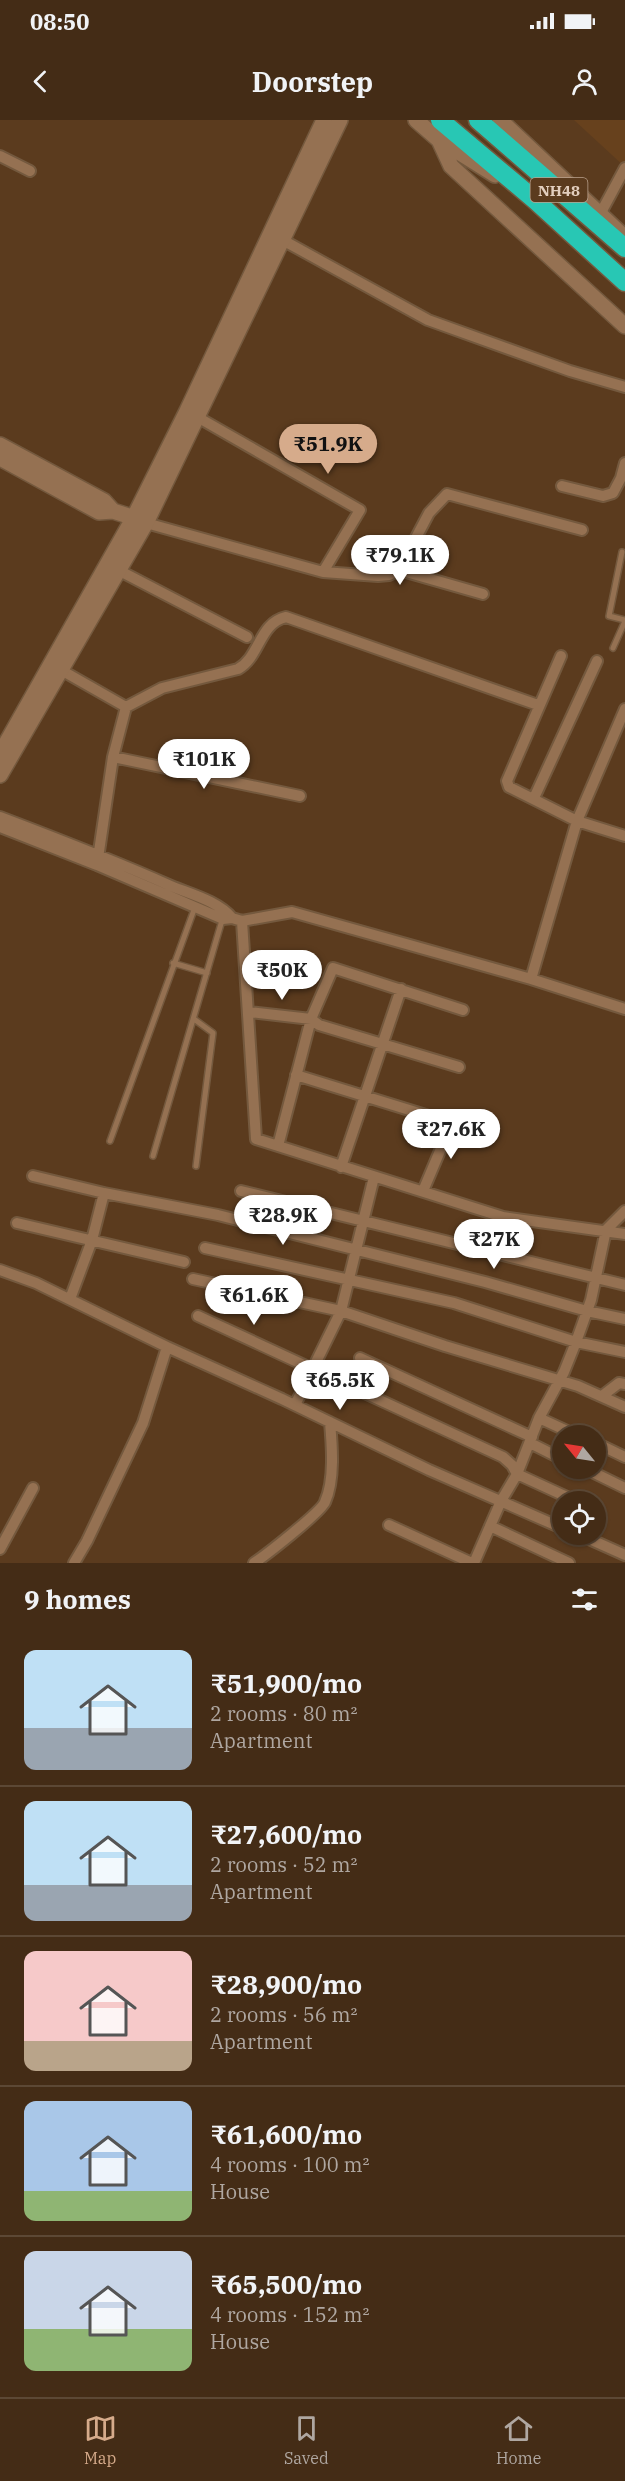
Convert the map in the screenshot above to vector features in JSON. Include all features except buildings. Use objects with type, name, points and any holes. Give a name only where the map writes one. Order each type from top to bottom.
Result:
[{"type":"highway","name":"NH48","points":[[478,120],[494,124],[598,218],[625,248]]},
{"type":"highway","name":"NH48","points":[[441,127],[535,200],[625,282]]},
{"type":"street","points":[[277,237],[324,120]]},
{"type":"street","points":[[0,753],[140,520],[277,237],[340,120]]},
{"type":"street","points":[[416,120],[441,127],[451,166],[625,326]]},
{"type":"street","points":[[0,156],[30,171]]},
{"type":"street","points":[[625,168],[598,218],[625,237]]},
{"type":"street","points":[[277,237],[428,320],[625,387]]},
{"type":"street","points":[[193,414],[360,510],[322,572]]},
{"type":"street","points":[[0,445],[104,501],[113,511]]},
{"type":"street","points":[[0,458],[99,512],[113,511],[322,572],[378,576],[389,575],[399,570],[429,513],[447,494],[582,530]]},
{"type":"street","points":[[562,486],[603,496],[613,493],[621,478],[625,463]]},
{"type":"street","points":[[0,775],[120,571],[140,520]]},
{"type":"street","points":[[399,570],[483,594]]},
{"type":"street","points":[[120,571],[247,637]]},
{"type":"street","points":[[98,860],[114,757],[126,707],[162,688],[238,669],[250,658],[276,619],[286,617],[538,705]]},
{"type":"street","points":[[561,656],[507,781],[509,787],[578,821],[625,836]]},
{"type":"street","points":[[534,798],[597,661]]},
{"type":"street","points":[[61,670],[126,707]]},
{"type":"street","points":[[531,980],[578,821],[625,709]]},
{"type":"street","points":[[114,757],[300,796]]},
{"type":"street","points":[[0,817],[231,917]]},
{"type":"street","points":[[0,827],[98,860],[195,907],[231,917],[292,912],[625,1009]]},
{"type":"street","points":[[231,917],[249,1012],[256,1138],[503,1217],[625,1234]]},
{"type":"street","points":[[278,1146],[311,1019],[333,968],[462,1010]]},
{"type":"street","points":[[341,1167],[401,990]]},
{"type":"street","points":[[249,1012],[311,1019],[319,1025],[459,1067]]},
{"type":"street","points":[[296,1075],[445,1121],[445,1140],[423,1191]]},
{"type":"street","points":[[33,1176],[104,1193],[218,1215],[625,1319]]},
{"type":"street","points":[[295,1405],[341,1311],[374,1177]]},
{"type":"street","points":[[241,1191],[625,1285]]},
{"type":"street","points":[[70,1299],[92,1240],[104,1193]]},
{"type":"street","points":[[389,1525],[473,1563],[501,1501],[517,1474],[539,1418],[559,1382],[576,1342],[587,1311],[606,1230],[625,1211]]},
{"type":"street","points":[[17,1223],[184,1262]]},
{"type":"street","points":[[205,1248],[454,1303],[576,1342],[625,1352]]},
{"type":"street","points":[[0,1270],[36,1283],[429,1470],[552,1524]]},
{"type":"street","points":[[193,1279],[341,1311],[559,1382],[578,1386],[625,1407]]},
{"type":"street","points":[[198,1316],[502,1457],[512,1465],[517,1474],[554,1491]]},
{"type":"street","points":[[74,1563],[87,1541],[143,1423],[167,1347]]},
{"type":"street","points":[[360,1358],[531,1440],[552,1453]]},
{"type":"street","points":[[602,1396],[619,1383],[625,1384]]},
{"type":"street","points":[[539,1418],[554,1425]]},
{"type":"street","points":[[254,1563],[269,1553],[325,1503],[333,1462],[330,1422]]},
{"type":"street","points":[[606,1448],[625,1457]]},
{"type":"street","points":[[606,1479],[625,1488]]},
{"type":"street","points":[[0,1550],[33,1488]]},
{"type":"street","points":[[490,1526],[568,1563]]},
{"type":"street","points":[[603,1545],[625,1555]]},
{"type":"lane","points":[[613,648],[625,620],[609,616],[622,552]]},
{"type":"lane","points":[[110,1141],[195,907]]},
{"type":"lane","points":[[153,1155],[207,973],[231,917]]},
{"type":"lane","points":[[173,963],[207,973]]},
{"type":"lane","points":[[194,1019],[213,1033],[196,1166]]},
{"type":"shaded area","points":[[574,120],[625,120],[625,167]]}]
